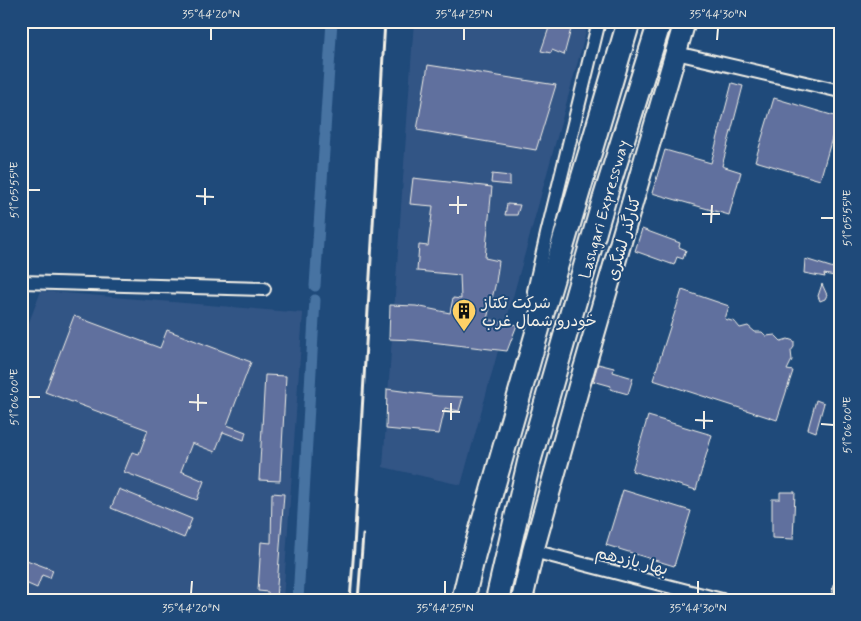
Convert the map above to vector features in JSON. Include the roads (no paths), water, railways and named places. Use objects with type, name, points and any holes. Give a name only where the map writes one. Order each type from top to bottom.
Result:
[{"type":"highway","name":"Lashgari Expressway","points":[[463,600],[474,554],[542,315],[629,21]]},
{"type":"highway","name":"Lashgari Expressway","points":[[497,600],[530,462],[604,200],[660,21]]},
{"type":"main road","name":"کنارگذر لشگری","points":[[522,600],[579,386],[686,21]]},
{"type":"street","points":[[542,315],[534,292],[546,234],[599,21]]},
{"type":"street","points":[[676,53],[840,91]]},
{"type":"street","points":[[21,282],[264,289]]},
{"type":"street","name":"بهار یازدهم","points":[[534,551],[722,600]]},
{"type":"street","points":[[839,600],[840,588]]},
{"type":"waterway","points":[[325,131],[332,21]]},
{"type":"waterway","points":[[315,286],[325,136]]},
{"type":"waterway","points":[[298,600],[315,300]]},
{"type":"railway","points":[[350,600],[385,21]]},
{"type":"railway","points":[[358,600],[363,535]]},
{"type":"place","name":"شرکت تکتاز خودرو شمال غرب","points":[[464,332]]}]
